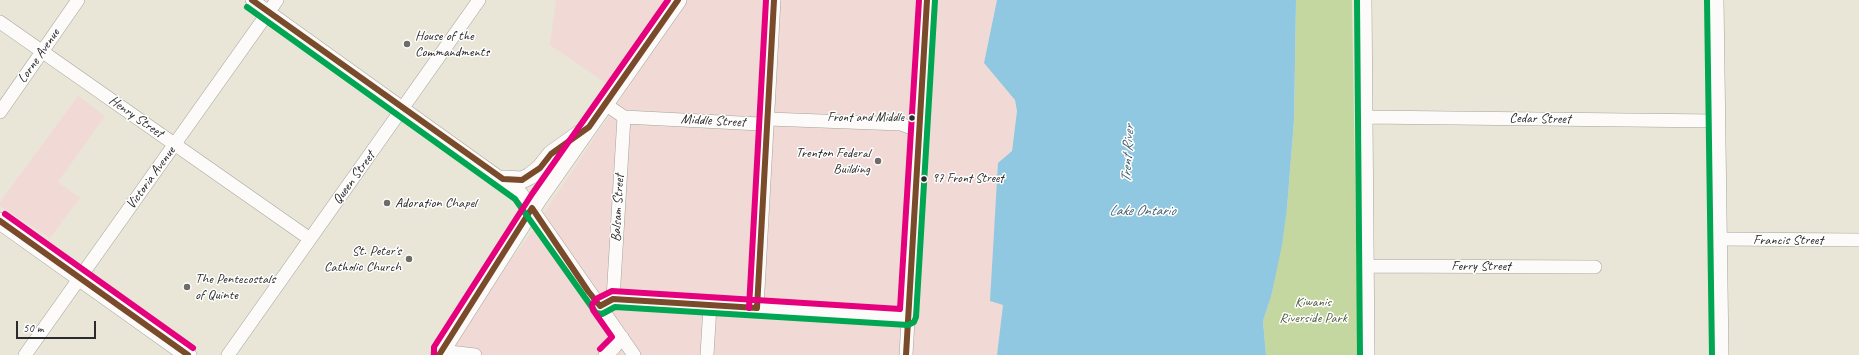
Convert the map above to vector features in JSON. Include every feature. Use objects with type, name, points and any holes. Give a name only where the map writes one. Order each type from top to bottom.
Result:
[{"type":"main road","points":[[440,353],[532,208],[678,0]]},
{"type":"main road","points":[[1714,0],[1720,355]]},
{"type":"main road","points":[[503,179],[522,180],[530,176],[540,168],[551,154],[589,127]]},
{"type":"main road","points":[[0,221],[188,355]]},
{"type":"street","name":"Lorne Avenue","points":[[0,112],[78,0]]},
{"type":"street","points":[[252,0],[521,193],[584,286],[600,306],[634,355]]},
{"type":"street","name":"Victoria Avenue","points":[[25,355],[277,0]]},
{"type":"street","name":"Queen Street","points":[[228,355],[479,0]]},
{"type":"street","points":[[757,308],[774,0]]},
{"type":"street","points":[[906,355],[927,0]]},
{"type":"street","points":[[1365,0],[1368,355]]},
{"type":"street","name":"Henry Street","points":[[0,22],[310,239]]},
{"type":"street","points":[[605,104],[624,117]]},
{"type":"street","name":"Middle Street","points":[[624,117],[760,124],[768,120],[901,124],[919,131]]},
{"type":"street","name":"Balsam Street","points":[[613,299],[624,117]]},
{"type":"street","name":"Cedar Street","points":[[1366,117],[1715,121]]},
{"type":"street","name":"Francis Street","points":[[1717,239],[1859,240]]},
{"type":"street","name":"Ferry Street","points":[[1367,266],[1595,267]]},
{"type":"street","points":[[600,306],[613,299],[908,317]]},
{"type":"street","points":[[707,355],[710,306]]},
{"type":"street","points":[[605,355],[613,349],[622,337]]},
{"type":"street","points":[[440,353],[475,355]]},
{"type":"shaded area","points":[[556,0],[997,0],[984,63],[1015,100],[1017,111],[990,301],[1003,305],[997,355],[448,355],[500,273],[524,243],[623,95],[550,45]]},
{"type":"shaded area","points":[[78,96],[105,116],[58,182],[80,198],[50,238],[0,206],[0,202]]},
{"type":"green space","name":"Kiwanis Riverside Park","points":[[1296,0],[1352,0],[1358,355],[1266,355],[1263,321],[1271,297],[1287,208],[1294,120]]},
{"type":"water","name":"Lake Ontario","points":[[997,0],[1296,0],[1294,120],[1287,208],[1282,245],[1271,297],[1263,321],[1266,355],[997,355],[1003,305],[990,301],[998,163],[1012,151],[1017,111],[1015,100],[984,63]]},
{"type":"transit line","points":[[252,0],[503,179],[522,180],[540,168],[551,154],[589,127],[678,0]]},
{"type":"transit line","points":[[434,355],[434,347],[532,194],[668,0]]},
{"type":"transit line","points":[[749,308],[766,0]]},
{"type":"transit line","points":[[439,355],[532,208],[588,291],[600,306],[613,299],[757,308],[774,0]]},
{"type":"transit line","points":[[600,349],[612,337],[593,310],[592,305],[596,299],[612,291],[900,309],[919,0]]},
{"type":"transit line","points":[[906,355],[927,0]]},
{"type":"transit line","points":[[247,7],[515,199],[596,313],[602,314],[615,307],[908,325],[914,322],[916,317],[935,0]]},
{"type":"transit line","points":[[1357,0],[1360,355]]},
{"type":"transit line","points":[[1707,0],[1712,355]]},
{"type":"transit line","points":[[5,214],[193,348]]},
{"type":"transit line","points":[[0,221],[188,355]]},
{"type":"place","name":"House of the Commandments","points":[[407,44]]},
{"type":"place","name":"Front and Middle","points":[[912,118]]},
{"type":"place","name":"Trenton Federal Building","points":[[878,161]]},
{"type":"place","name":"97 Front Street","points":[[924,179]]},
{"type":"place","name":"Adoration Chapel","points":[[387,203]]},
{"type":"place","name":"St. Peter's Catholic Church","points":[[409,259]]},
{"type":"place","name":"The Pentecostals of Quinte","points":[[187,287]]},
{"type":"water label","name":"Trent River","points":[[1128,154]]}]
